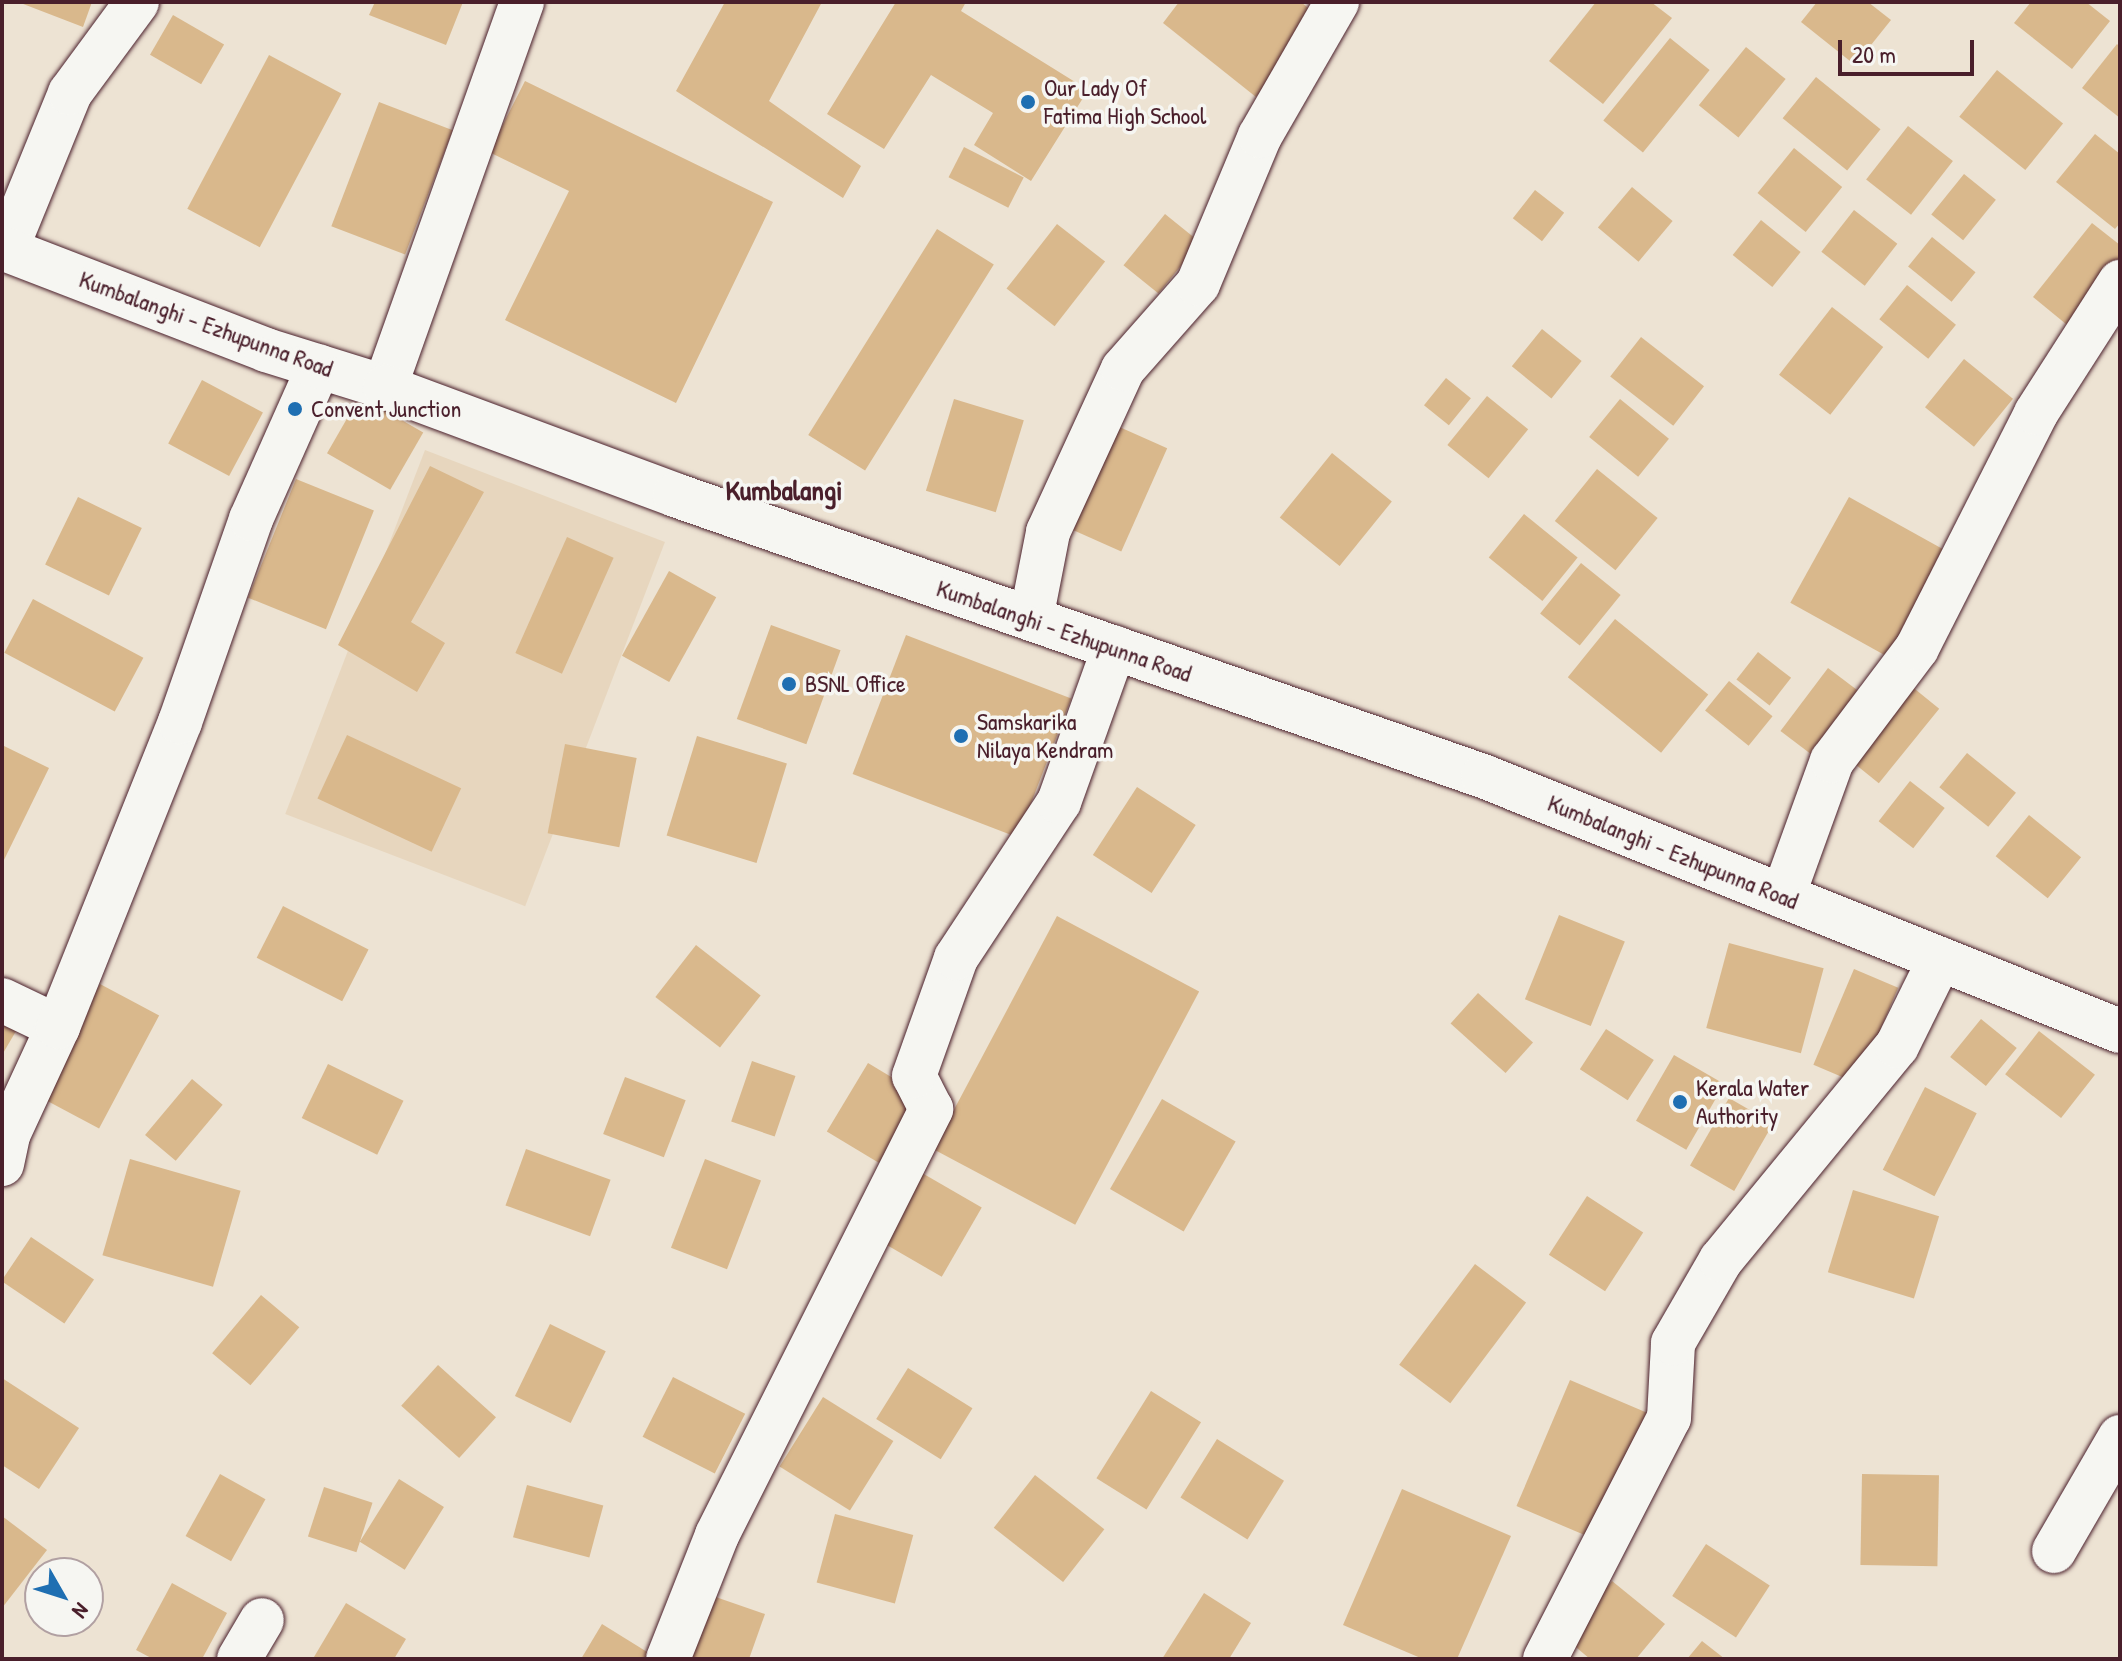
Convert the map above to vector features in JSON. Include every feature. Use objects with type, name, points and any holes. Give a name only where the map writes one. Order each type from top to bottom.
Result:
[{"type":"street","points":[[4,249],[70,93],[137,2]]},
{"type":"street","points":[[385,387],[522,2]]},
{"type":"street","points":[[1031,619],[1048,532],[1123,369],[1198,284],[1260,136],[1337,2]]},
{"type":"street","name":"Kumbalanghi - Ezhupunna Road","points":[[4,249],[266,350],[385,387],[675,495],[1483,776],[2120,1031]]},
{"type":"street","points":[[1783,896],[1832,761],[1917,648],[2036,413],[2120,282]]},
{"type":"street","points":[[2,1164],[8,1135],[58,1027],[180,722],[251,519],[319,366]]},
{"type":"street","points":[[668,1659],[717,1535],[931,1109],[914,1076],[956,958],[1059,802],[1114,648]]},
{"type":"street","points":[[1545,1659],[1669,1418],[1673,1343],[1721,1260],[1897,1046],[1940,959]]},
{"type":"street","points":[[2,1000],[58,1027]]},
{"type":"street","points":[[2054,1551],[2120,1437]]},
{"type":"street","points":[[239,1659],[262,1620]]},
{"type":"shaded area","points":[[425,450],[665,542],[525,906],[285,814]]},
{"type":"building","points":[[18,2],[92,2],[83,27]]},
{"type":"building","points":[[375,2],[463,2],[446,45],[369,15]]},
{"type":"building","points":[[725,2],[822,2],[769,101],[861,166],[843,198],[676,91]]},
{"type":"building","name":"Our Lady Of Fatima High School","points":[[896,2],[966,2],[961,11],[1088,90],[1031,181],[974,145],[993,113],[931,75],[884,149],[827,114]]},
{"type":"building","points":[[1179,2],[1301,2],[1319,17],[1256,97],[1163,23]]},
{"type":"building","points":[[1596,2],[1651,2],[1672,18],[1603,104],[1549,61]]},
{"type":"building","points":[[1817,2],[1868,2],[1891,20],[1855,65],[1801,22]]},
{"type":"building","points":[[2031,2],[2086,2],[2110,21],[2072,69],[2014,23]]},
{"type":"building","points":[[173,15],[224,45],[201,84],[150,55]]},
{"type":"building","points":[[1670,38],[1710,70],[1643,152],[1603,120]]},
{"type":"building","points":[[2117,44],[2120,47],[2120,118],[2082,88]]},
{"type":"building","points":[[1746,47],[1786,79],[1738,137],[1699,105]]},
{"type":"building","points":[[269,55],[341,93],[260,247],[187,209]]},
{"type":"building","points":[[1997,70],[2063,123],[2025,170],[1959,117]]},
{"type":"building","points":[[1816,77],[1881,129],[1847,170],[1783,118]]},
{"type":"building","points":[[525,81],[773,202],[676,403],[505,320],[569,191],[489,152]]},
{"type":"building","points":[[379,102],[453,130],[405,254],[331,226]]},
{"type":"building","points":[[1908,126],[1953,161],[1911,215],[1866,180]]},
{"type":"building","points":[[2095,134],[2120,154],[2120,223],[2115,229],[2056,182]]},
{"type":"building","points":[[964,147],[1024,177],[1008,208],[949,177]]},
{"type":"building","points":[[1794,148],[1842,187],[1806,232],[1757,193]]},
{"type":"building","points":[[1964,174],[1996,200],[1963,240],[1931,214]]},
{"type":"building","points":[[1632,187],[1673,221],[1639,262],[1598,228]]},
{"type":"building","points":[[1535,190],[1564,213],[1542,241],[1513,218]]},
{"type":"building","points":[[1854,210],[1897,244],[1865,286],[1821,252]]},
{"type":"building","points":[[1165,214],[1200,242],[1158,294],[1123,265]]},
{"type":"building","points":[[1761,220],[1801,252],[1772,287],[1733,255]]},
{"type":"building","points":[[2092,223],[2120,245],[2120,269],[2072,329],[2033,297]]},
{"type":"building","points":[[1057,224],[1105,262],[1055,326],[1007,289]]},
{"type":"building","points":[[937,229],[994,265],[865,471],[808,435]]},
{"type":"building","points":[[1932,237],[1976,272],[1952,302],[1908,267]]},
{"type":"building","points":[[1907,285],[1956,325],[1928,359],[1879,319]]},
{"type":"building","points":[[1832,307],[1883,347],[1830,415],[1779,375]]},
{"type":"building","points":[[1542,329],[1582,361],[1551,398],[1512,366]]},
{"type":"building","points":[[1641,337],[1704,386],[1673,426],[1610,376]]},
{"type":"building","points":[[1964,359],[2013,399],[1974,447],[1925,407]]},
{"type":"building","points":[[1446,378],[1471,398],[1449,425],[1424,405]]},
{"type":"building","points":[[202,380],[263,412],[229,476],[168,444]]},
{"type":"building","points":[[360,396],[423,432],[390,490],[327,453]]},
{"type":"building","points":[[1487,396],[1528,429],[1489,478],[1447,445]]},
{"type":"building","points":[[954,399],[1024,420],[996,512],[926,491]]},
{"type":"building","points":[[1620,399],[1669,439],[1638,477],[1589,437]]},
{"type":"building","points":[[1106,421],[1167,448],[1121,551],[1060,524]]},
{"type":"building","points":[[1332,453],[1392,501],[1340,566],[1280,518]]},
{"type":"building","points":[[430,466],[484,492],[411,622],[445,643],[417,692],[338,645]]},
{"type":"building","points":[[1597,469],[1658,518],[1615,570],[1555,521]]},
{"type":"building","points":[[296,479],[374,510],[326,629],[248,598]]},
{"type":"building","points":[[78,497],[142,528],[109,596],[45,564]]},
{"type":"building","points":[[1849,497],[1955,556],[1896,661],[1790,603]]},
{"type":"building","points":[[1524,514],[1578,557],[1542,601],[1489,558]]},
{"type":"building","points":[[567,537],[614,558],[562,674],[515,653]]},
{"type":"building","points":[[1581,563],[1621,595],[1580,646],[1540,614]]},
{"type":"building","points":[[669,571],[716,597],[669,682],[622,656]]},
{"type":"building","points":[[33,599],[143,658],[115,712],[4,653]]},
{"type":"building","points":[[1615,619],[1708,695],[1661,753],[1568,677]]},
{"type":"building","name":"BSNL Office","points":[[771,625],[841,650],[806,744],[737,719]]},
{"type":"building","name":"Samskarika Nilaya Kendram","points":[[906,635],[1071,698],[1018,838],[853,774]]},
{"type":"building","points":[[1758,652],[1791,678],[1770,705],[1736,680]]},
{"type":"building","points":[[1828,668],[1866,697],[1819,760],[1780,731]]},
{"type":"building","points":[[1729,681],[1773,716],[1749,746],[1705,711]]},
{"type":"building","points":[[1905,681],[1939,709],[1879,783],[1845,756]]},
{"type":"building","points":[[347,735],[461,788],[432,852],[317,798]]},
{"type":"building","points":[[697,736],[787,763],[756,863],[667,835]]},
{"type":"building","points":[[565,744],[637,758],[619,847],[548,833]]},
{"type":"building","points":[[2,745],[49,768],[2,864]]},
{"type":"building","points":[[1967,753],[2016,793],[1988,827],[1939,787]]},
{"type":"building","points":[[1910,781],[1945,808],[1913,848],[1879,821]]},
{"type":"building","points":[[1137,787],[1196,825],[1152,893],[1093,855]]},
{"type":"building","points":[[2029,815],[2081,857],[2048,898],[1996,856]]},
{"type":"building","points":[[283,906],[369,950],[342,1001],[257,958]]},
{"type":"building","points":[[1559,915],[1625,942],[1591,1026],[1525,999]]},
{"type":"building","points":[[1057,916],[1199,992],[1075,1225],[933,1149]]},
{"type":"building","points":[[1729,943],[1824,968],[1801,1053],[1706,1028]]},
{"type":"building","points":[[696,945],[761,995],[720,1047],[655,997]]},
{"type":"building","points":[[1854,969],[1898,988],[1858,1083],[1813,1065]]},
{"type":"building","points":[[100,984],[159,1015],[99,1128],[40,1097]]},
{"type":"building","points":[[1478,993],[1533,1043],[1506,1073],[1451,1023]]},
{"type":"building","points":[[2,1015],[19,1026],[2,1055]]},
{"type":"building","points":[[1981,1019],[2017,1048],[1986,1086],[1950,1057]]},
{"type":"building","points":[[1606,1029],[1654,1060],[1628,1100],[1580,1069]]},
{"type":"building","points":[[2039,1031],[2095,1075],[2061,1118],[2005,1074]]},
{"type":"building","name":"Kerala Water Authority","points":[[1674,1055],[1724,1084],[1686,1150],[1636,1121]]},
{"type":"building","points":[[752,1061],[795,1076],[775,1136],[731,1122]]},
{"type":"building","points":[[868,1063],[920,1094],[879,1163],[827,1132]]},
{"type":"building","points":[[328,1064],[403,1101],[377,1155],[302,1118]]},
{"type":"building","points":[[625,1077],[686,1100],[664,1157],[603,1134]]},
{"type":"building","points":[[192,1079],[223,1105],[176,1161],[145,1135]]},
{"type":"building","points":[[1925,1087],[1977,1113],[1934,1196],[1883,1170]]},
{"type":"building","points":[[1729,1098],[1773,1124],[1734,1191],[1690,1166]]},
{"type":"building","points":[[1162,1099],[1236,1142],[1184,1232],[1110,1189]]},
{"type":"building","points":[[526,1149],[611,1180],[590,1236],[505,1205]]},
{"type":"building","points":[[130,1159],[241,1191],[213,1287],[102,1255]]},
{"type":"building","points":[[705,1159],[761,1181],[727,1269],[671,1248]]},
{"type":"building","points":[[922,1173],[982,1208],[942,1277],[882,1242]]},
{"type":"building","points":[[1853,1190],[1939,1216],[1914,1299],[1828,1272]]},
{"type":"building","points":[[1587,1196],[1643,1232],[1605,1291],[1549,1255]]},
{"type":"building","points":[[31,1237],[94,1279],[64,1323],[2,1281]]},
{"type":"building","points":[[1475,1264],[1526,1303],[1450,1403],[1399,1365]]},
{"type":"building","points":[[261,1295],[299,1327],[250,1385],[212,1353]]},
{"type":"building","points":[[550,1324],[606,1351],[571,1423],[515,1396]]},
{"type":"building","points":[[438,1365],[496,1417],[459,1458],[401,1406]]},
{"type":"building","points":[[908,1368],[972,1408],[941,1459],[876,1419]]},
{"type":"building","points":[[673,1377],[745,1414],[715,1473],[643,1437]]},
{"type":"building","points":[[2,1378],[79,1428],[39,1489],[2,1465]]},
{"type":"building","points":[[1570,1380],[1646,1412],[1593,1539],[1516,1506]]},
{"type":"building","points":[[1151,1391],[1201,1422],[1146,1510],[1096,1478]]},
{"type":"building","points":[[823,1397],[893,1441],[850,1511],[780,1467]]},
{"type":"building","points":[[1217,1439],[1284,1481],[1247,1539],[1180,1498]]},
{"type":"building","points":[[220,1474],[265,1499],[231,1561],[186,1536]]},
{"type":"building","points":[[1862,1474],[1939,1475],[1937,1566],[1860,1565]]},
{"type":"building","points":[[1035,1475],[1104,1529],[1063,1582],[994,1528]]},
{"type":"building","points":[[399,1479],[444,1507],[405,1570],[360,1542]]},
{"type":"building","points":[[527,1485],[603,1505],[589,1558],[513,1537]]},
{"type":"building","points":[[324,1487],[373,1503],[356,1552],[308,1536]]},
{"type":"building","points":[[1402,1489],[1511,1536],[1457,1659],[1423,1659],[1343,1625]]},
{"type":"building","points":[[835,1514],[913,1535],[895,1604],[817,1583]]},
{"type":"building","points":[[2,1516],[47,1550],[42,1557],[24,1557],[24,1580],[2,1608]]},
{"type":"building","points":[[1706,1544],[1770,1585],[1736,1637],[1672,1596]]},
{"type":"building","points":[[1612,1581],[1665,1624],[1636,1659],[1590,1659],[1565,1638]]},
{"type":"building","points":[[172,1583],[227,1613],[202,1659],[153,1659],[136,1650]]},
{"type":"building","points":[[1204,1593],[1251,1623],[1229,1659],[1162,1659]]},
{"type":"building","points":[[707,1594],[765,1614],[749,1659],[683,1659]]},
{"type":"building","points":[[346,1603],[406,1639],[394,1659],[314,1657]]},
{"type":"building","points":[[602,1624],[652,1655],[649,1659],[581,1659]]},
{"type":"building","points":[[1702,1641],[1725,1659],[1687,1659]]},
{"type":"place","name":"Our Lady Of Fatima High School","points":[[1028,102]]},
{"type":"place","name":"Convent Junction","points":[[295,409]]},
{"type":"place","name":"BSNL Office","points":[[789,684]]},
{"type":"place","name":"Samskarika Nilaya Kendram","points":[[961,736]]},
{"type":"place","name":"Kerala Water Authority","points":[[1680,1102]]},
{"type":"district","name":"Kumbalangi","points":[[784,490]]}]
